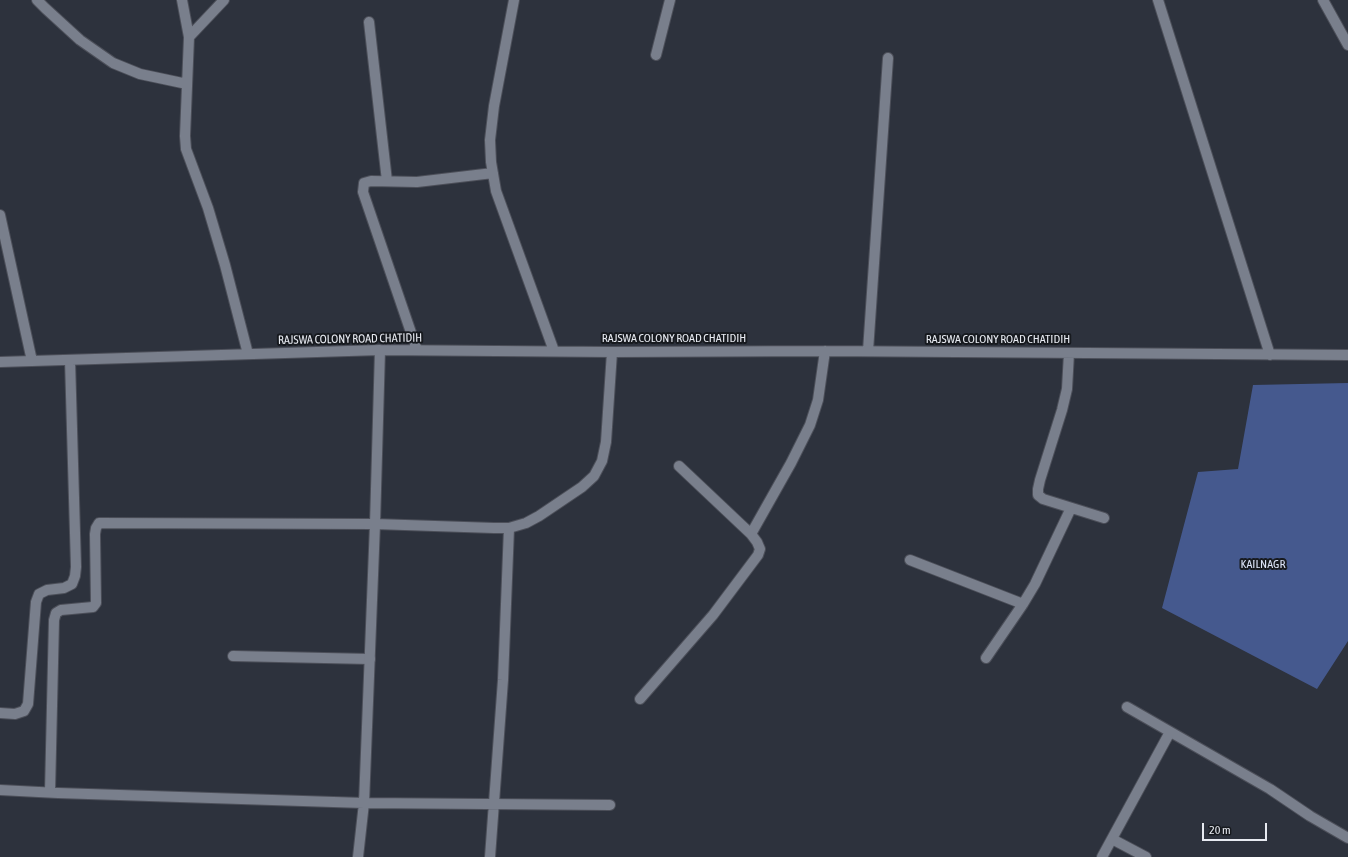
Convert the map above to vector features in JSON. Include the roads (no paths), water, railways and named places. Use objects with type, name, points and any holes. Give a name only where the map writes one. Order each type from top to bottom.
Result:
[{"type":"street","points":[[37,0],[80,40],[113,63],[140,74],[187,84]]},
{"type":"street","points":[[182,0],[188,36],[185,136],[186,148],[208,208],[223,258],[248,354]]},
{"type":"street","points":[[188,36],[224,0]]},
{"type":"street","points":[[514,0],[494,106],[490,140],[491,162],[496,192],[554,351]]},
{"type":"street","points":[[656,55],[670,0]]},
{"type":"street","points":[[1158,0],[1270,354]]},
{"type":"street","points":[[1323,0],[1348,45]]},
{"type":"street","points":[[369,22],[387,181]]},
{"type":"street","points":[[868,351],[888,58]]},
{"type":"street","points":[[417,350],[362,192],[364,183],[371,181],[418,182],[493,173]]},
{"type":"street","points":[[0,215],[32,361]]},
{"type":"street","points":[[358,857],[364,803],[380,350]]},
{"type":"street","name":"RAJSWA COLONY ROAD CHATIDIH","points":[[0,362],[380,350],[612,352],[868,351],[1348,355]]},
{"type":"street","points":[[751,534],[791,463],[810,425],[818,400],[825,351]]},
{"type":"street","points":[[50,792],[54,620],[56,612],[61,610],[93,607],[96,603],[95,534],[99,523],[375,524],[509,528],[526,524],[582,487],[594,476],[602,461],[606,442],[612,352]]},
{"type":"street","points":[[1070,353],[1067,390],[1038,488],[1038,495],[1044,499],[1104,518]]},
{"type":"street","points":[[0,713],[15,714],[24,711],[28,704],[36,602],[39,594],[47,590],[64,588],[72,584],[75,576],[76,567],[70,360]]},
{"type":"street","points":[[640,700],[713,615],[758,555],[760,549],[751,534],[679,466]]},
{"type":"street","points":[[986,658],[1035,584],[1071,508]]},
{"type":"street","points":[[490,857],[503,680],[509,528]]},
{"type":"street","points":[[910,560],[1023,604]]},
{"type":"street","points":[[233,656],[370,659]]},
{"type":"street","points":[[1127,707],[1270,789],[1310,816],[1348,838]]},
{"type":"street","points":[[1102,857],[1170,732]]},
{"type":"street","points":[[0,790],[364,803],[610,805]]},
{"type":"street","points":[[1112,838],[1146,857]]},
{"type":"park label","name":"KAILNAGR","points":[[1263,564]]}]
